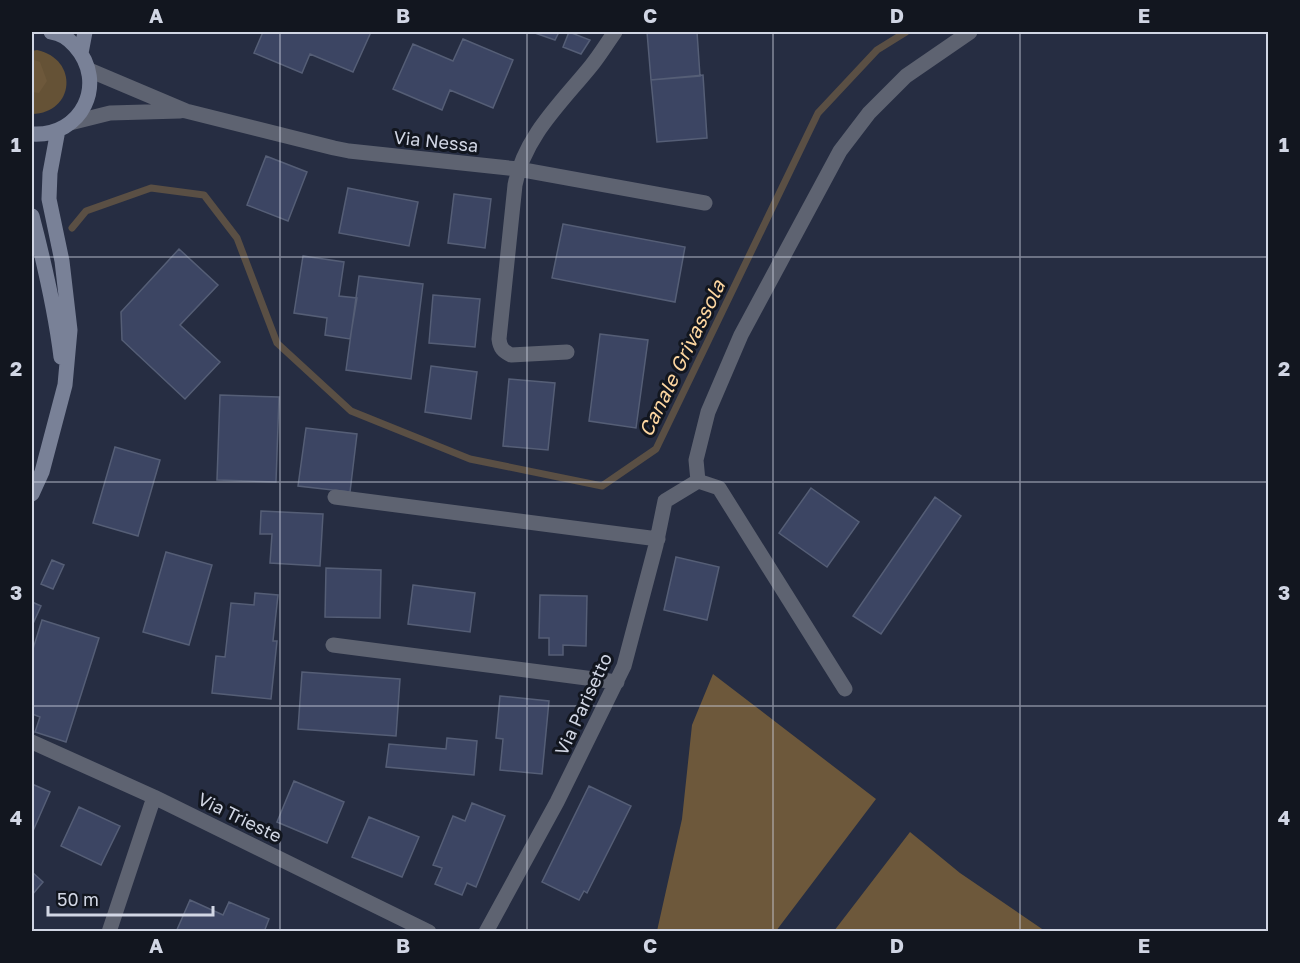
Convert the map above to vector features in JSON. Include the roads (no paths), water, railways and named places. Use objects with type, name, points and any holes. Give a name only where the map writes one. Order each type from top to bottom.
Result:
[{"type":"street","points":[[32,494],[42,472],[65,385],[70,330],[62,261],[49,198],[50,172],[64,127],[80,112],[87,99],[90,85],[89,70],[81,53],[70,40],[51,32]]},
{"type":"street","points":[[81,53],[85,32]]},
{"type":"street","points":[[567,352],[511,355],[504,352],[500,346],[515,185],[518,169],[537,130],[594,63],[615,32]]},
{"type":"street","points":[[845,689],[719,488],[698,481],[696,460],[708,412],[741,335],[840,150],[869,113],[906,76],[970,32]]},
{"type":"street","points":[[89,70],[186,111]]},
{"type":"street","points":[[32,134],[42,134],[110,113],[186,111]]},
{"type":"street","name":"Via Nessa","points":[[186,111],[349,151],[518,169],[705,203]]},
{"type":"street","points":[[32,216],[45,265],[58,331],[65,385]]},
{"type":"street","name":"Via Parisetto","points":[[486,932],[557,802],[624,666],[658,539],[665,501],[698,481]]},
{"type":"street","points":[[335,497],[658,539]]},
{"type":"street","points":[[333,645],[617,682]]},
{"type":"street","name":"Via Trieste","points":[[32,742],[154,797],[429,932]]},
{"type":"street","points":[[110,932],[154,797]]},
{"type":"waterway","name":"Canale Grivassola","points":[[72,228],[86,211],[151,188],[204,195],[237,238],[277,343],[351,411],[470,459],[602,486],[656,449],[818,113],[877,50],[906,32]]}]
